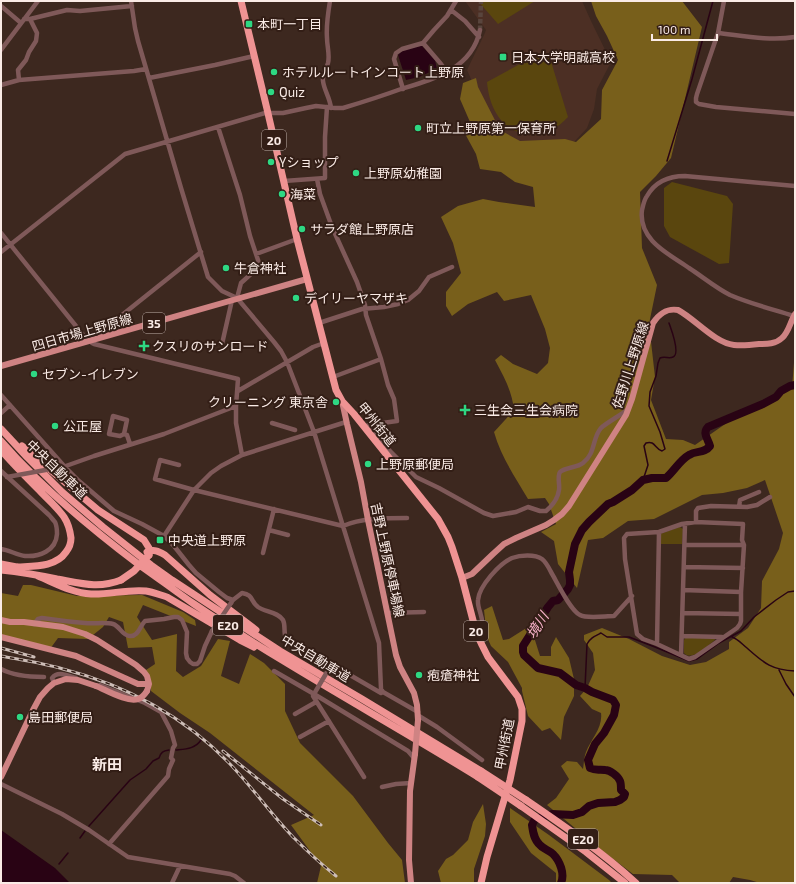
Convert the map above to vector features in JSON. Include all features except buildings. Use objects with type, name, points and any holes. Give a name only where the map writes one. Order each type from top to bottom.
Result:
[{"type":"highway","name":"甲州街道","points":[[241,1],[297,239],[336,390],[342,401],[366,425],[438,519],[448,537],[462,578],[476,632],[488,657],[518,697],[520,702],[522,715],[510,780],[487,857],[481,883]]},
{"type":"highway","points":[[1,428],[98,510],[144,540],[147,543],[149,553]]},
{"type":"highway","name":"中央自動車道","points":[[1,428],[31,462],[62,492],[151,565],[260,638],[388,714],[479,774],[560,833],[624,883]]},
{"type":"highway","name":"中央自動車道","points":[[1,441],[26,468],[84,521],[124,554],[194,604],[292,666],[443,756],[526,800],[606,857],[636,883]]},
{"type":"highway","points":[[1,450],[64,517],[71,541],[65,554],[57,561],[45,565],[18,567]]},
{"type":"highway","points":[[1,570],[90,585],[105,585],[134,571],[149,553],[157,551],[165,555],[231,612],[264,636],[340,686]]},
{"type":"highway","points":[[1,564],[87,581],[102,581],[120,578]]},
{"type":"highway","points":[[38,576],[82,593],[97,594],[147,591],[166,597],[240,640],[292,666]]},
{"type":"main road","name":"四日市場上野原線","points":[[1,366],[307,279]]},
{"type":"main road","name":"佐野川上野原線","points":[[462,578],[472,574],[504,544],[546,525],[562,514],[569,506],[629,410],[657,317],[664,312],[673,309],[678,310],[722,342],[734,345],[767,344],[779,341],[786,334],[794,315]]},
{"type":"main road","name":"吉野上野原停車場線","points":[[342,401],[361,482],[396,655],[400,667],[414,693],[418,716],[415,756]]},
{"type":"main road","points":[[1,620],[63,628],[85,634],[136,665],[147,676],[148,687],[142,697],[137,700],[131,700],[78,680],[61,680],[54,683],[40,697],[1,778]]},
{"type":"main road","points":[[1,637],[76,656],[148,687]]},
{"type":"main road","points":[[411,883],[409,860],[410,791],[415,756]]},
{"type":"street","points":[[1,50],[38,1]]},
{"type":"street","points":[[284,181],[325,178],[325,137],[329,107],[331,103],[323,81],[323,73],[328,63],[326,37],[327,15],[330,1]]},
{"type":"street","points":[[403,88],[394,58],[396,53],[402,49],[423,43],[447,16],[456,1]]},
{"type":"street","points":[[724,1],[718,33],[697,94],[696,102],[699,104],[716,107],[795,114]]},
{"type":"street","points":[[23,21],[67,10],[80,11],[132,3],[136,34],[208,277],[222,291],[235,299],[278,346],[287,362],[314,432],[379,643],[381,689],[383,692]]},
{"type":"street","points":[[1,6],[23,21]]},
{"type":"street","points":[[451,10],[465,21],[479,37]]},
{"type":"street","points":[[19,80],[18,70],[26,60],[36,41],[37,33],[30,19]]},
{"type":"street","points":[[1,252],[124,154],[268,113],[283,113],[316,106],[343,108],[425,82],[454,68],[466,58],[479,37],[480,30]]},
{"type":"street","points":[[718,33],[763,38],[795,38]]},
{"type":"street","points":[[423,43],[447,72]]},
{"type":"street","points":[[149,78],[254,56]]},
{"type":"street","points":[[1,85],[19,80],[146,69]]},
{"type":"street","points":[[218,127],[240,195],[250,236],[260,266],[241,284],[222,344]]},
{"type":"street","points":[[794,315],[754,304],[730,295],[715,286],[655,244],[647,233],[642,222],[642,215],[644,202],[650,191],[660,182],[672,177],[685,176],[795,186]]},
{"type":"street","points":[[317,179],[320,194],[332,227],[357,282],[366,315],[382,359],[388,385],[394,399],[398,421],[366,425]]},
{"type":"street","points":[[1,232],[92,343],[238,379],[236,423],[242,455]]},
{"type":"street","points":[[256,254],[297,239]]},
{"type":"street","points":[[100,337],[102,331],[201,252]]},
{"type":"street","points":[[318,323],[365,309],[384,307],[408,300],[419,291],[430,277],[452,267]]},
{"type":"street","points":[[238,391],[313,347],[324,343]]},
{"type":"street","points":[[333,377],[382,359]]},
{"type":"street","points":[[1,395],[63,467],[114,511],[164,536],[196,573],[232,601]]},
{"type":"street","points":[[1,413],[9,406]]},
{"type":"street","points":[[1,478],[63,467],[164,434],[236,406]]},
{"type":"street","points":[[366,425],[416,477],[484,513],[493,516],[516,512],[528,507],[540,511],[546,511],[554,502],[558,493],[558,476],[561,471],[584,463],[591,454],[601,428],[629,410]]},
{"type":"street","points":[[113,416],[127,420],[124,434],[120,436],[109,434],[113,416]]},
{"type":"street","points":[[164,536],[194,490],[216,469],[242,455],[346,422]]},
{"type":"street","points":[[272,423],[295,430]]},
{"type":"street","points":[[124,434],[127,435],[130,444]]},
{"type":"street","points":[[178,465],[160,460],[155,480],[343,526],[351,522],[407,518]]},
{"type":"street","points":[[1,471],[49,515],[55,522],[57,528],[56,541],[52,547],[41,554],[34,556],[23,556],[1,549]]},
{"type":"street","points":[[739,507],[740,500],[758,492]]},
{"type":"street","points":[[696,522],[696,511],[698,508],[711,506],[747,507],[757,505],[770,497]]},
{"type":"street","points":[[263,554],[274,509]]},
{"type":"street","points":[[696,522],[743,524],[742,540],[744,545],[740,624],[691,659],[643,639],[637,634],[625,559],[624,538],[627,534],[659,532],[685,524],[696,522]]},
{"type":"street","points":[[681,655],[685,524]]},
{"type":"street","points":[[269,530],[288,535]]},
{"type":"street","points":[[657,644],[659,532]]},
{"type":"street","points":[[685,545],[744,545]]},
{"type":"street","points":[[476,632],[483,623],[478,601],[479,594],[486,582],[497,569],[511,559],[521,556],[538,557],[542,559],[575,612],[582,616],[614,616],[632,596]]},
{"type":"street","points":[[684,567],[743,568]]},
{"type":"street","points":[[683,590],[741,592]]},
{"type":"street","points":[[34,624],[38,619],[42,618],[73,622],[112,624],[118,627],[123,633],[131,636],[138,633],[141,625],[145,622],[150,620],[178,617],[182,620],[187,632],[187,658],[193,664],[197,664],[200,661],[212,631],[232,601],[242,593],[246,594],[251,597],[258,607],[281,618],[285,625],[284,635],[286,638],[331,666],[381,693],[383,692],[437,727],[482,760]]},
{"type":"street","points":[[387,613],[424,612]]},
{"type":"street","points":[[683,613],[741,614]]},
{"type":"street","points":[[682,636],[723,637]]},
{"type":"street","points":[[331,666],[313,696],[364,777]]},
{"type":"street","points":[[1,669],[12,674],[44,677]]},
{"type":"street","points":[[274,671],[415,756]]},
{"type":"street","points":[[54,683],[52,678],[58,673],[87,680],[145,703],[161,712],[171,731],[175,745],[171,758],[173,760],[168,769],[168,776],[109,844]]},
{"type":"street","points":[[295,714],[316,702]]},
{"type":"street","points":[[300,737],[329,721]]},
{"type":"street","points":[[382,787],[411,783]]},
{"type":"street","points":[[1,784],[62,814],[89,830],[128,857],[230,874],[244,883]]},
{"type":"street","points":[[172,883],[180,866]]},
{"type":"shaded area","points":[[465,1],[582,1],[611,62],[597,89],[594,109],[587,128],[575,141],[528,149],[493,128],[467,70],[486,30]]},
{"type":"shaded area","points":[[478,1],[535,1],[498,24]]},
{"type":"shaded area","points":[[591,1],[682,1],[702,27],[671,158],[640,192],[642,248],[657,285],[649,324],[655,377],[651,400],[666,439],[683,440],[695,445],[741,413],[792,388],[795,350],[795,883],[760,883],[733,877],[729,883],[680,883],[672,875],[633,874],[547,805],[556,798],[569,779],[561,766],[567,761],[577,762],[583,769],[586,752],[600,724],[601,713],[592,709],[580,696],[587,688],[595,670],[593,653],[584,640],[584,635],[602,628],[629,639],[662,656],[690,665],[706,662],[729,649],[729,642],[748,628],[761,608],[762,581],[779,549],[783,533],[765,480],[747,488],[723,493],[702,495],[654,519],[628,521],[603,538],[588,540],[577,588],[558,564],[554,541],[541,532],[556,524],[549,504],[545,498],[528,499],[504,458],[494,432],[514,410],[509,390],[495,360],[501,355],[513,364],[537,374],[548,363],[550,348],[545,329],[531,295],[504,301],[497,292],[468,304],[452,316],[446,306],[446,292],[461,273],[453,243],[441,217],[458,206],[483,199],[535,207],[533,187],[515,182],[501,172],[480,169],[476,154],[463,130],[470,122],[460,99],[463,83],[476,78],[478,87],[500,130],[520,141],[565,139],[576,142],[601,119],[602,90],[618,60],[596,16]]},
{"type":"shaded area","points":[[422,46],[435,60],[437,69],[419,77],[406,80],[398,55],[406,47]]},
{"type":"shaded area","points":[[542,52],[549,55],[568,117],[554,129],[547,132],[540,134],[525,134],[513,130],[501,120],[496,113],[490,98],[487,82]]},
{"type":"shaded area","points":[[672,182],[727,196],[733,204],[729,263],[719,264],[670,237],[664,226],[664,188]]},
{"type":"shaded area","points":[[680,527],[683,529],[682,544],[661,544],[660,534]]},
{"type":"shaded area","points":[[23,585],[31,585],[77,596],[142,595],[183,612],[195,620],[196,626],[143,605],[137,617],[152,640],[177,634],[176,671],[183,677],[201,666],[218,639],[230,641],[221,676],[239,684],[250,654],[264,663],[285,684],[285,711],[300,743],[353,796],[402,860],[405,883],[317,883],[321,866],[291,825],[314,815],[210,733],[151,691],[151,682],[146,670],[155,664],[152,647],[128,648],[123,622],[109,617],[103,627],[88,639],[58,638],[50,649],[1,637],[1,593],[18,596]]},
{"type":"shaded area","points":[[492,606],[503,640],[509,639],[528,627],[534,637],[540,656],[551,656],[551,647],[556,637],[569,658],[574,679],[574,696],[564,717],[561,740],[550,728],[542,731],[528,716],[522,688],[508,662],[491,646],[487,637],[484,610]]},
{"type":"shaded area","points":[[686,637],[714,638],[715,640],[700,652],[687,655],[684,653],[684,640]]},
{"type":"shaded area","points":[[483,804],[486,824],[485,836],[474,869],[474,883],[441,883],[438,871],[446,859],[453,855],[468,840],[473,822]]},
{"type":"shaded area","points":[[510,808],[549,835],[612,883],[555,883],[556,873],[531,853],[510,822]]},
{"type":"shaded area","points":[[1,830],[55,868],[70,883],[1,883]]},
{"type":"waterway","points":[[667,161],[692,79],[713,1]]},
{"type":"waterway","points":[[643,480],[648,465],[644,446],[646,443],[649,442],[662,451],[665,449],[660,432],[649,406],[650,392],[656,376],[660,358],[671,358],[675,355],[676,351],[675,341],[669,323]]},
{"type":"waterway","name":"境川","points":[[561,883],[562,872],[560,864],[550,851],[536,841],[532,825],[535,819],[552,814],[573,815],[582,812],[589,806],[598,803],[615,802],[624,797],[625,794],[621,790],[618,777],[607,770],[596,770],[590,768],[588,760],[595,744],[604,733],[614,715],[616,705],[613,700],[576,685],[560,673],[538,668],[524,655],[523,646],[548,607],[553,601],[558,600],[568,589],[570,585],[569,572],[575,544],[582,530],[589,522],[608,504],[632,490],[643,480],[652,478],[666,478],[686,457],[708,448],[710,446],[706,436],[706,429],[708,427],[763,404],[776,397],[781,391],[795,385]]},
{"type":"waterway","points":[[585,688],[587,644],[591,639],[601,633],[607,637],[629,637],[689,661],[697,659],[719,643],[741,631],[754,617],[776,600],[788,592],[795,591]]},
{"type":"waterway","points":[[732,637],[738,640],[768,665],[780,669],[795,671]]},
{"type":"waterway","points":[[779,670],[795,697]]},
{"type":"waterway","points":[[176,750],[193,747],[201,740]]},
{"type":"waterway","points":[[89,826],[130,780],[146,769],[153,761],[159,758],[162,752],[169,750]]},
{"type":"waterway","points":[[80,838],[85,831]]},
{"type":"waterway","points":[[59,864],[68,853]]},
{"type":"tunnel","points":[[480,30],[481,1]]},
{"type":"railway","points":[[1,648],[34,657]]},
{"type":"railway","points":[[1,656],[48,665],[109,684],[132,694],[174,718],[194,732],[230,764],[293,837],[336,876]]},
{"type":"railway","points":[[223,751],[283,799],[321,825]]},
{"type":"place","name":"本町一丁目","points":[[249,24]]},
{"type":"place","name":"日本大学明誠高校","points":[[503,57]]},
{"type":"place","name":"ホテルルートインコート上野原","points":[[274,72]]},
{"type":"place","name":"Quiz","points":[[271,92]]},
{"type":"place","name":"町立上野原第一保育所","points":[[418,128]]},
{"type":"place","name":"Yショップ","points":[[271,162]]},
{"type":"place","name":"上野原幼稚園","points":[[356,173]]},
{"type":"place","name":"海菜","points":[[282,194]]},
{"type":"place","name":"サラダ館上野原店","points":[[302,229]]},
{"type":"place","name":"牛倉神社","points":[[226,268]]},
{"type":"place","name":"デイリーヤマザキ","points":[[296,298]]},
{"type":"place","name":"クスリのサンロード","points":[[144,346]]},
{"type":"place","name":"セブン-イレブン","points":[[34,374]]},
{"type":"place","name":"クリーニング 東京舎","points":[[336,402]]},
{"type":"place","name":"三生会三生会病院","points":[[465,410]]},
{"type":"place","name":"公正屋","points":[[55,426]]},
{"type":"place","name":"上野原郵便局","points":[[368,464]]},
{"type":"place","name":"中央道上野原","points":[[160,540]]},
{"type":"place","name":"疱瘡神社","points":[[419,675]]},
{"type":"place","name":"島田郵便局","points":[[20,717]]},
{"type":"district","name":"新田","points":[[107,764]]}]
